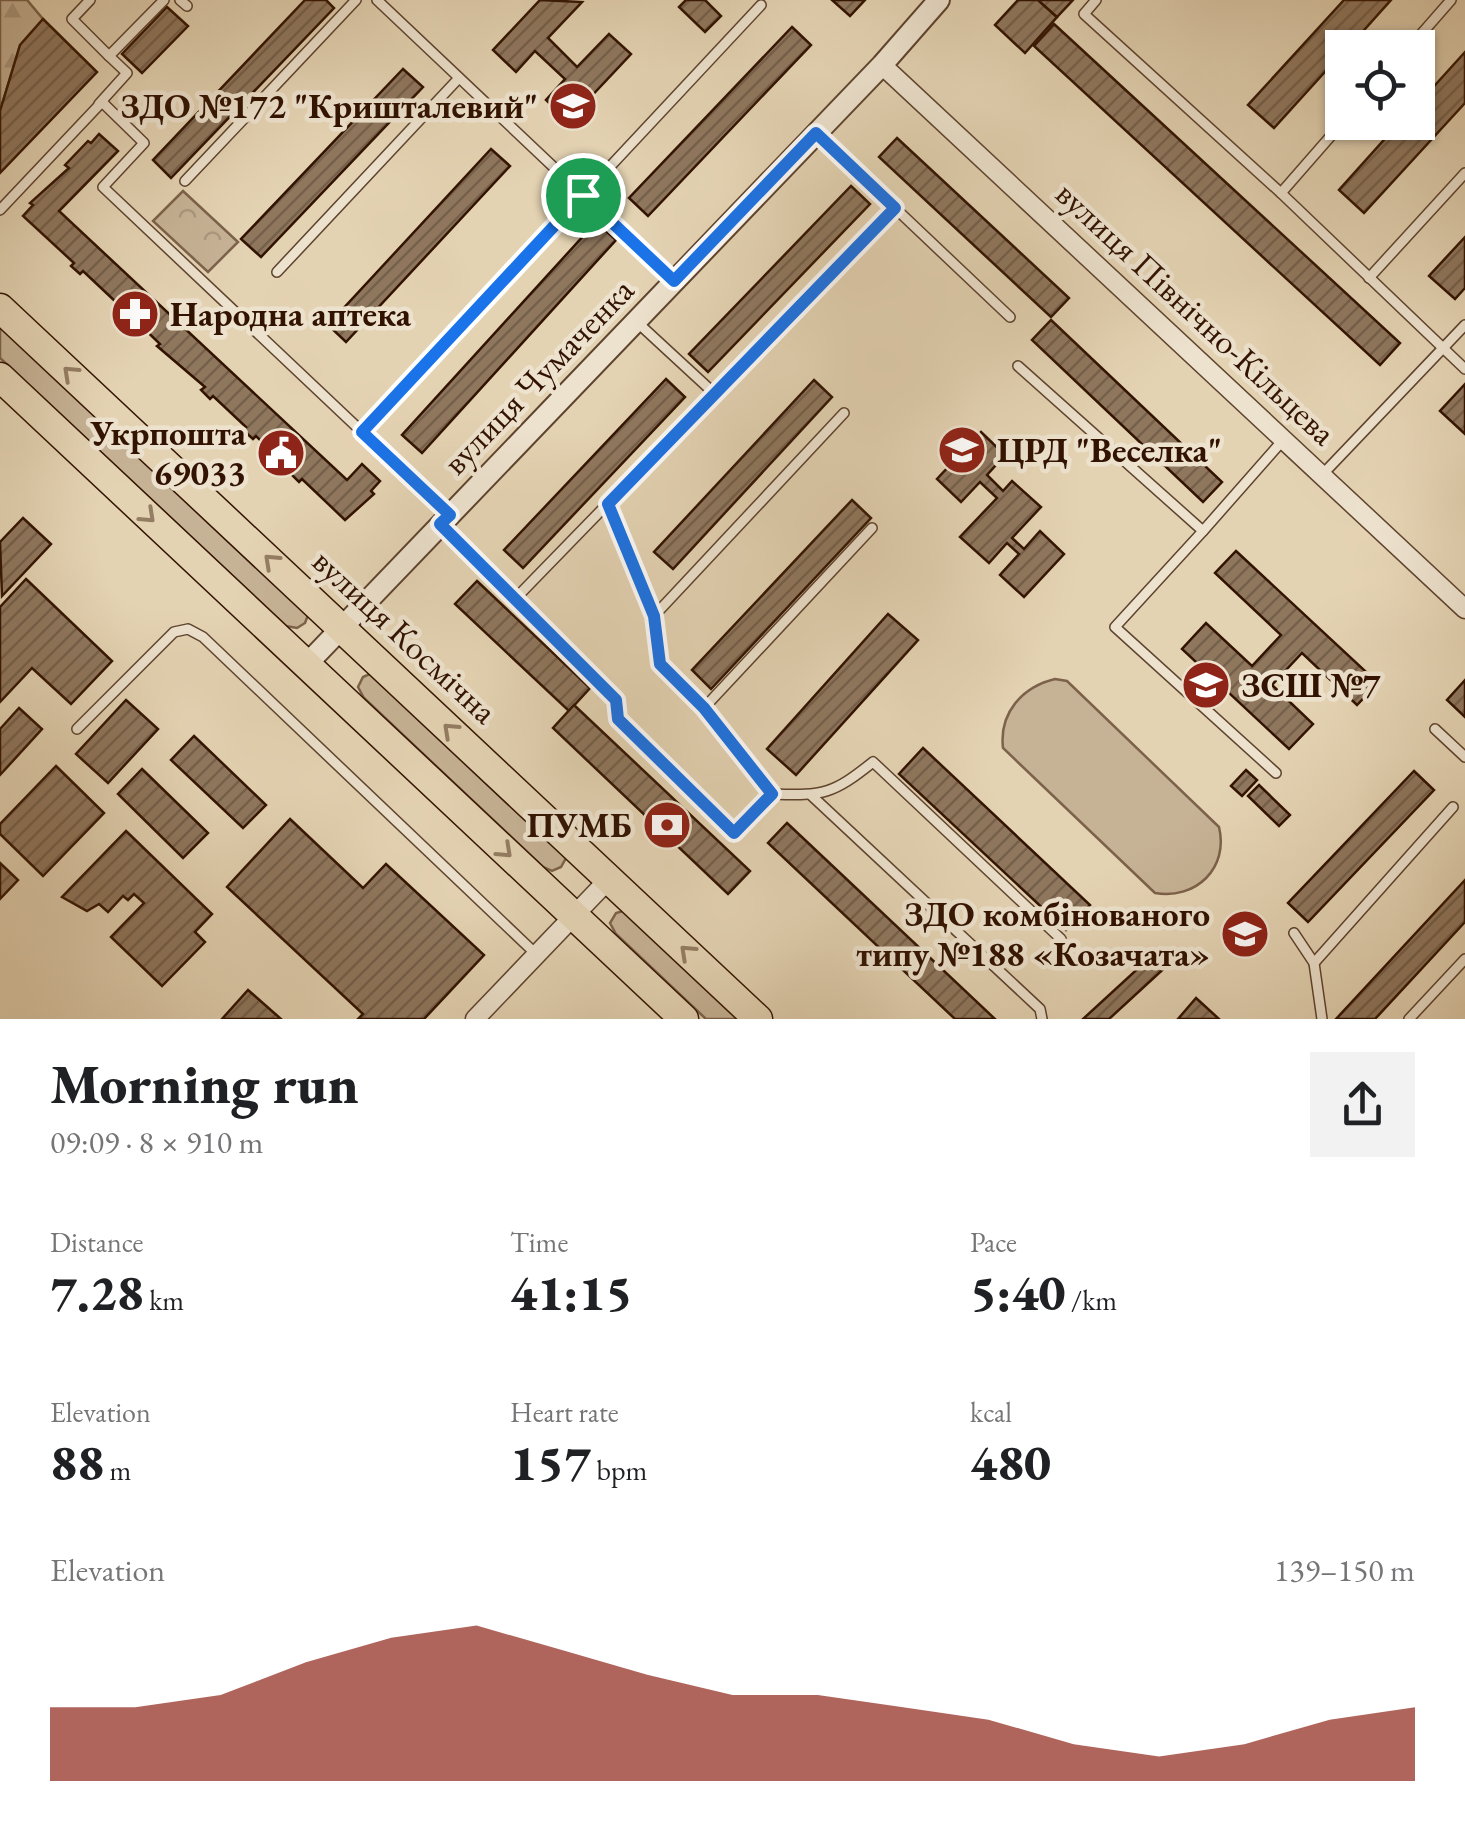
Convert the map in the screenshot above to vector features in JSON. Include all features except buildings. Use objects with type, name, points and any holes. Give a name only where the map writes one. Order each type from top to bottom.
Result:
[{"type":"main road","name":"вулиця Космічна","points":[[0,308],[758,1019]]},
{"type":"main road","points":[[0,377],[684,1019]]},
{"type":"street","name":"вулиця Чумаченка","points":[[306,664],[882,65],[939,0]]},
{"type":"street","name":"вулиця Північно-Кільцева","points":[[882,65],[1465,609]]},
{"type":"street","points":[[475,1019],[609,879]]},
{"type":"lane","points":[[0,210],[128,74],[72,19],[90,0]]},
{"type":"lane","points":[[110,56],[164,0]]},
{"type":"lane","points":[[185,181],[356,0]]},
{"type":"lane","points":[[377,0],[674,281]]},
{"type":"lane","points":[[1096,0],[1084,14],[1465,369]]},
{"type":"lane","points":[[1425,30],[1451,0]]},
{"type":"lane","points":[[362,432],[761,6]]},
{"type":"lane","points":[[276,272],[459,78]]},
{"type":"lane","points":[[102,102],[144,143],[103,187],[362,432],[515,599],[616,700],[618,719],[734,833],[772,794],[812,796],[848,782],[873,762],[1061,939]]},
{"type":"lane","points":[[816,133],[1010,317]]},
{"type":"lane","points":[[1280,193],[1327,140]]},
{"type":"lane","points":[[1369,278],[1465,173]]},
{"type":"lane","points":[[515,599],[895,208]]},
{"type":"lane","points":[[636,321],[716,395]]},
{"type":"lane","points":[[1322,475],[1465,326]]},
{"type":"lane","points":[[1018,366],[1203,531]]},
{"type":"lane","points":[[654,616],[844,413]]},
{"type":"lane","points":[[1276,773],[1115,627],[1284,440]]},
{"type":"lane","points":[[608,504],[654,616],[660,664],[704,708],[772,794]]},
{"type":"lane","points":[[704,708],[872,528]]},
{"type":"lane","points":[[77,729],[174,632],[188,629],[202,637],[536,955]]},
{"type":"lane","points":[[1436,729],[1465,757]]},
{"type":"lane","points":[[812,796],[1040,1009],[1042,1019]]},
{"type":"lane","points":[[1314,964],[1453,806]]},
{"type":"lane","points":[[1294,933],[1314,964],[1322,1019]]},
{"type":"lane","points":[[1409,1019],[1465,959]]},
{"type":"green space","points":[[0,0],[27,0],[43,19],[20,45],[0,111]]},
{"type":"green space","points":[[183,191],[238,242],[208,272],[153,221]]},
{"type":"green space","points":[[0,321],[308,615],[305,623],[297,628],[286,626],[0,358]]},
{"type":"green space","points":[[372,673],[564,847],[566,858],[561,867],[552,871],[543,867],[364,698],[358,687],[363,677]]},
{"type":"green space","points":[[1055,679],[1067,681],[1219,827],[1219,856],[1214,868],[1196,886],[1170,894],[1155,893],[1003,748],[1005,724],[1015,703],[1032,688]]},
{"type":"green space","points":[[627,910],[747,1019],[706,1019],[616,934],[610,923],[616,913]]},
{"type":"place","name":"ЗДО №172 \"Кришталевий\"","points":[[573,106]]},
{"type":"place","name":"Народна аптека","points":[[135,314]]},
{"type":"place","name":"ЦРД \"Веселка\"","points":[[962,450]]},
{"type":"place","name":"Укрпошта 69033","points":[[281,453]]},
{"type":"place","name":"ЗСШ №7","points":[[1206,685]]},
{"type":"place","name":"ПУМБ","points":[[667,825]]},
{"type":"place","name":"ЗДО комбінованого типу №188 «Козачата»","points":[[1245,934]]},
{"type":"route","points":[[816,133],[895,208],[608,504],[654,616],[660,664],[704,708],[772,794],[734,833],[618,719],[616,700],[440,524],[450,515],[362,432],[583,195],[674,281],[816,133]]}]
